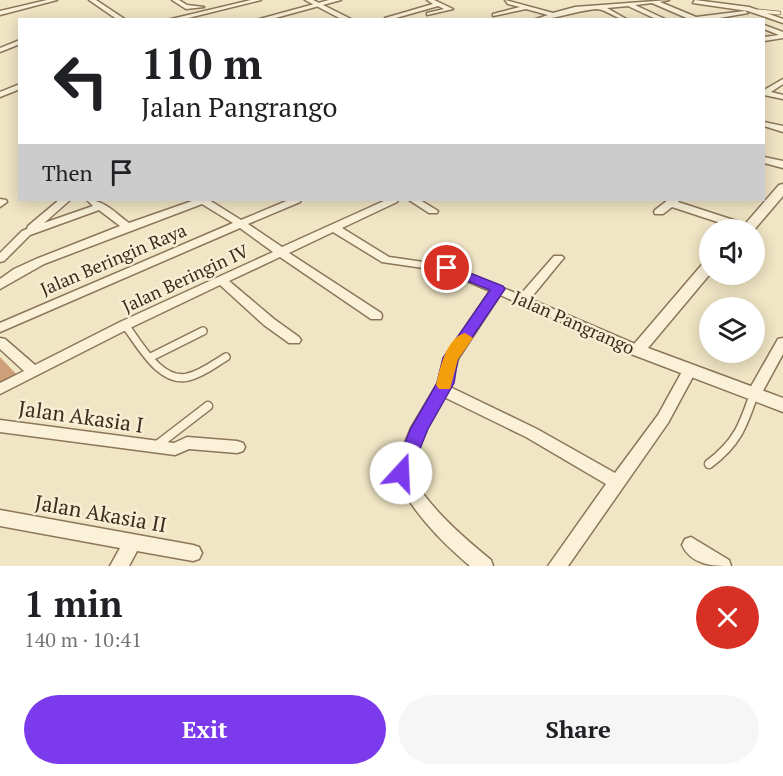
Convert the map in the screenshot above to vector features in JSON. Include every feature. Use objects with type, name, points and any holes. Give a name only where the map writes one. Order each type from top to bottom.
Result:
[{"type":"street","points":[[0,14],[54,0]]},
{"type":"street","points":[[92,0],[120,18]]},
{"type":"street","points":[[175,0],[186,7],[196,5],[209,10]]},
{"type":"street","points":[[178,18],[258,0]]},
{"type":"street","points":[[308,0],[346,18]]},
{"type":"street","points":[[267,18],[338,0]]},
{"type":"street","points":[[427,15],[450,9],[430,0]]},
{"type":"street","points":[[508,0],[510,3],[549,17],[608,0]]},
{"type":"street","points":[[571,11],[666,0]]},
{"type":"street","points":[[692,1],[749,9],[783,21]]},
{"type":"street","points":[[692,1],[738,18]]},
{"type":"street","points":[[653,2],[693,18]]},
{"type":"street","points":[[749,9],[747,7],[753,2]]},
{"type":"street","points":[[388,18],[438,4]]},
{"type":"street","points":[[630,5],[659,18]]},
{"type":"street","points":[[495,15],[525,7]]},
{"type":"street","points":[[601,8],[621,18]]},
{"type":"street","points":[[571,11],[582,15]]},
{"type":"street","points":[[711,18],[758,11]]},
{"type":"street","points":[[765,27],[783,35]]},
{"type":"street","points":[[765,39],[783,35]]},
{"type":"street","points":[[0,50],[18,43]]},
{"type":"street","points":[[765,91],[783,81]]},
{"type":"street","points":[[0,95],[18,87]]},
{"type":"street","points":[[765,92],[783,97]]},
{"type":"street","points":[[765,116],[783,121]]},
{"type":"street","points":[[765,160],[783,165]]},
{"type":"street","points":[[756,219],[783,188]]},
{"type":"street","points":[[0,259],[64,201]]},
{"type":"street","points":[[169,201],[178,207]]},
{"type":"street","points":[[2,281],[58,255],[178,207],[200,201]]},
{"type":"street","points":[[206,201],[333,290],[376,316]]},
{"type":"street","name":"Jalan Beringin Raya","points":[[0,328],[294,201]]},
{"type":"street","name":"Jalan Beringin IV","points":[[0,389],[125,325],[391,201]]},
{"type":"street","points":[[416,201],[433,211]]},
{"type":"street","points":[[658,212],[672,201],[720,219]]},
{"type":"street","points":[[26,233],[97,203],[128,227]]},
{"type":"street","name":"Jalan Pangrango","points":[[334,228],[386,260],[447,268],[637,350],[783,405]]},
{"type":"street","points":[[523,299],[558,258]]},
{"type":"street","points":[[637,350],[699,277]]},
{"type":"street","points":[[222,281],[269,322],[294,340]]},
{"type":"street","points":[[484,566],[429,517],[416,500],[401,473],[419,428],[442,390],[451,358],[498,289]]},
{"type":"street","points":[[0,342],[34,372]]},
{"type":"street","points":[[754,394],[783,342]]},
{"type":"street","points":[[557,566],[663,419],[689,371]]},
{"type":"street","points":[[442,390],[485,408],[545,438],[618,483]]},
{"type":"street","name":"Jalan Akasia I","points":[[0,426],[175,449],[194,443],[237,447]]},
{"type":"street","name":"Jalan Akasia II","points":[[0,518],[193,553]]},
{"type":"street","points":[[119,566],[133,542]]},
{"type":"street","points":[[691,546],[722,566]]},
{"type":"lane","points":[[758,11],[779,13]]},
{"type":"lane","points":[[125,325],[162,372],[173,379],[186,378],[226,357]]},
{"type":"lane","points":[[151,357],[203,331]]},
{"type":"lane","points":[[709,464],[738,440],[754,394]]},
{"type":"lane","points":[[156,447],[208,406]]},
{"type":"building","points":[[0,357],[18,376],[0,386]]},
{"type":"slow traffic","points":[[444,385],[451,358],[465,338]]},
{"type":"route","points":[[401,473],[419,428],[446,383],[451,358],[498,289],[447,268]]}]
